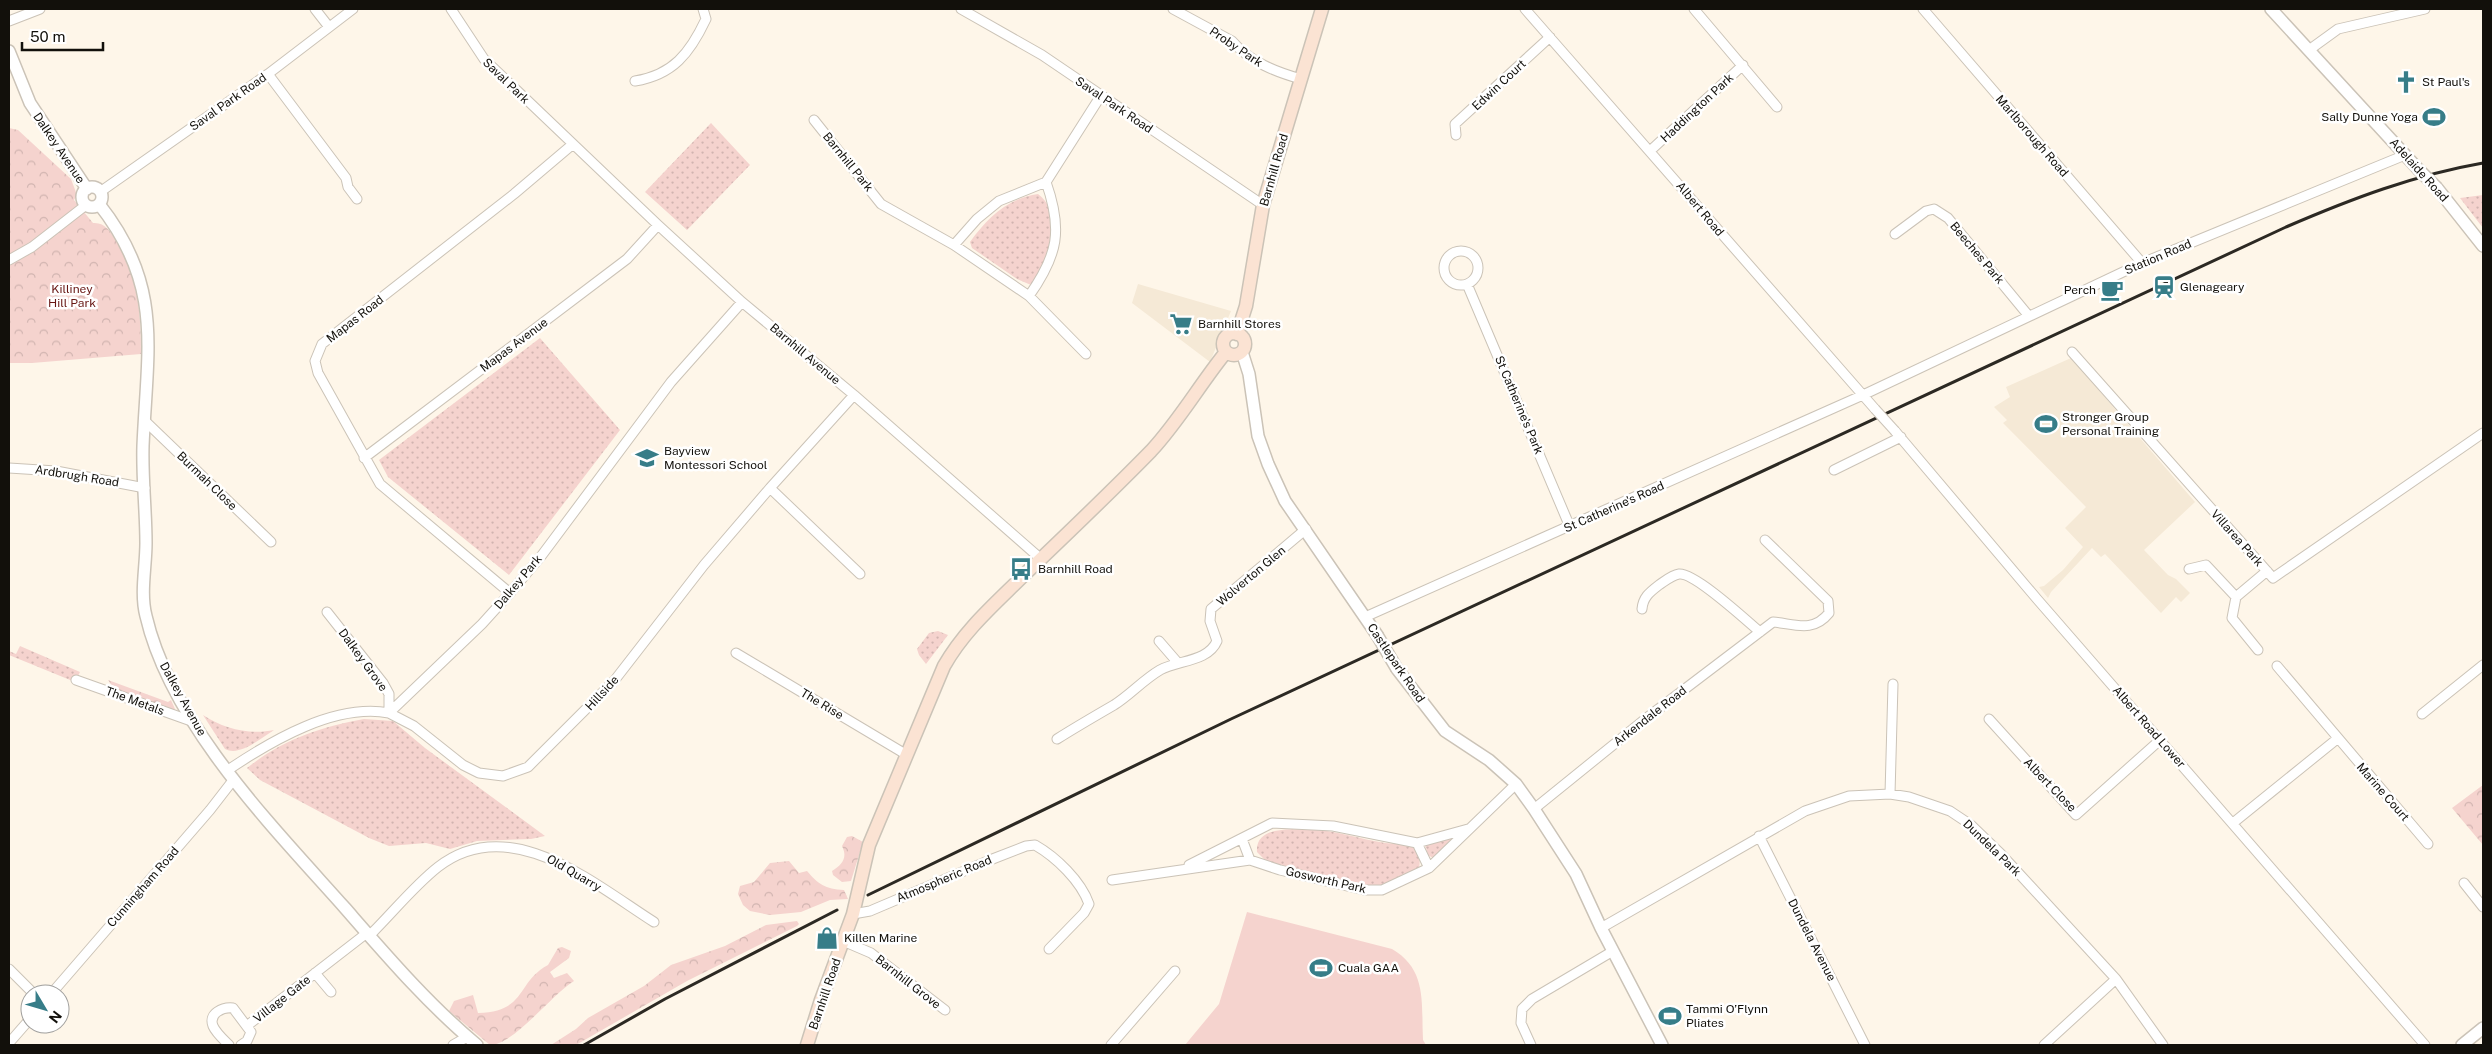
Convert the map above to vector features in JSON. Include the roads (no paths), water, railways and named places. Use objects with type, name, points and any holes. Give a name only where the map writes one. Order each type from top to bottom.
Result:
[{"type":"main road","name":"Barnhill Road","points":[[807,1045],[821,1000],[853,914],[869,845],[944,666],[954,649],[979,619],[1172,428],[1207,376],[1226,352],[1223,346],[1225,338],[1231,334],[1237,334],[1246,306],[1263,205],[1322,9]]},
{"type":"main road","points":[[1226,352],[1235,356],[1242,352],[1244,341],[1237,334]]},
{"type":"street","points":[[9,20],[40,9]]},
{"type":"street","points":[[315,9],[329,27]]},
{"type":"street","name":"Saval Park Road","points":[[100,192],[268,74],[353,9]]},
{"type":"street","name":"Saval Park","points":[[451,9],[484,60],[572,144]]},
{"type":"street","points":[[635,81],[652,78],[670,70],[700,32],[706,19],[703,9]]},
{"type":"street","name":"Saval Park Road","points":[[961,9],[1042,55],[1100,97],[1263,205]]},
{"type":"street","name":"Proby Park","points":[[1174,9],[1232,41],[1238,48],[1273,72],[1301,79]]},
{"type":"street","name":"Albert Road","points":[[1526,9],[1875,408]]},
{"type":"street","name":"Haddington Park","points":[[1694,9],[1777,107]]},
{"type":"street","name":"Marlborough Road","points":[[1923,9],[2142,263]]},
{"type":"street","name":"Adelaide Road","points":[[2271,9],[2437,188],[2483,246]]},
{"type":"street","points":[[2308,50],[2338,29],[2425,9]]},
{"type":"street","name":"Edwin Court","points":[[1456,135],[1456,124],[1550,37]]},
{"type":"street","name":"Dalkey Avenue","points":[[9,51],[30,103],[86,189]]},
{"type":"street","name":"Haddington Park","points":[[1650,150],[1743,65]]},
{"type":"street","points":[[268,74],[346,178],[348,187],[357,199]]},
{"type":"street","points":[[1086,354],[1029,296],[954,245],[977,219],[999,201],[1046,182],[1100,97]]},
{"type":"street","name":"Barnhill Park","points":[[814,120],[881,204],[954,245]]},
{"type":"street","name":"Barnhill Avenue","points":[[572,144],[658,226],[742,302],[854,395],[1041,559]]},
{"type":"street","name":"Mapas Road","points":[[510,593],[380,484],[318,372],[315,361],[322,344],[514,194],[572,144]]},
{"type":"street","name":"Station Road","points":[[1862,395],[2028,315],[2142,263],[2405,155]]},
{"type":"street","points":[[1029,296],[1050,264],[1054,247],[1056,223],[1053,202],[1046,182]]},
{"type":"street","points":[[94,188],[100,192],[102,197],[99,204],[93,207],[86,205],[82,196],[86,189],[94,188]]},
{"type":"street","name":"Dalkey Avenue","points":[[99,204],[127,245],[144,292],[149,342],[144,420],[145,613],[167,675],[194,722],[231,774],[432,1006],[477,1045]]},
{"type":"street","points":[[9,260],[32,247],[86,205]]},
{"type":"street","name":"Beeches Park","points":[[1894,234],[1926,211],[1934,209],[1948,218],[2028,315]]},
{"type":"street","name":"Mapas Avenue","points":[[364,458],[626,259],[658,226]]},
{"type":"street","name":"St Catherine's Park","points":[[1467,284],[1570,527]]},
{"type":"street","name":"Dalkey Park","points":[[389,713],[482,624],[510,593],[542,555],[671,382],[742,302]]},
{"type":"street","name":"Castlepark Road","points":[[1242,352],[1249,374],[1258,436],[1268,464],[1286,501],[1377,635],[1397,669],[1446,731],[1489,760],[1516,784],[1534,809],[1576,874],[1601,928],[1662,1045]]},
{"type":"street","name":"Villarea Park","points":[[2072,352],[2273,578],[2483,433]]},
{"type":"street","name":"Hillside","points":[[389,713],[414,726],[473,771],[497,776],[512,774],[528,767],[614,681],[704,565],[854,395]]},
{"type":"street","name":"St Catherine's Road","points":[[1365,617],[1862,395]]},
{"type":"street","name":"Albert Road Lower","points":[[1875,408],[2037,599],[2424,1045]]},
{"type":"street","name":"Burmah Close","points":[[144,420],[271,542]]},
{"type":"street","points":[[1834,470],[1898,434]]},
{"type":"street","name":"Ardbrugh Road","points":[[9,468],[56,472],[145,488]]},
{"type":"street","points":[[770,488],[860,574]]},
{"type":"street","name":"Wolverton Glen","points":[[1057,739],[1091,716],[1114,705],[1160,670],[1194,659],[1214,647],[1217,641],[1210,621],[1212,609],[1306,529]]},
{"type":"street","points":[[1642,609],[1646,596],[1672,576],[1680,573],[1688,575],[1705,586],[1764,629],[1773,622],[1813,626],[1821,622],[1829,613],[1828,601],[1765,540]]},
{"type":"street","points":[[2189,569],[2206,565],[2236,597]]},
{"type":"street","points":[[2258,650],[2232,618],[2236,597],[2267,571]]},
{"type":"street","name":"Dalkey Grove","points":[[327,612],[383,683],[388,694],[389,713]]},
{"type":"street","name":"Arkendale Road","points":[[1534,809],[1644,720],[1764,629]]},
{"type":"street","points":[[1159,641],[1178,664]]},
{"type":"street","name":"The Rise","points":[[736,653],[907,755]]},
{"type":"street","points":[[2422,714],[2483,665]]},
{"type":"street","name":"Marine Court","points":[[2277,666],[2428,844]]},
{"type":"street","name":"The Metals","points":[[76,680],[194,722]]},
{"type":"street","points":[[1890,794],[1893,684]]},
{"type":"street","points":[[231,774],[257,751],[294,731],[345,715],[389,713]]},
{"type":"street","name":"Albert Close","points":[[1989,719],[2076,815],[2160,740]]},
{"type":"street","points":[[2232,823],[2338,739]]},
{"type":"street","name":"Cunningham Road","points":[[60,984],[210,810],[231,774]]},
{"type":"street","name":"Gosworth Park","points":[[1112,880],[1182,868],[1250,860],[1280,870],[1364,890],[1382,890],[1429,868],[1516,784]]},
{"type":"street","name":"Dundela Park","points":[[1601,928],[1758,836],[1827,802],[1849,796],[1890,794],[1926,801],[1950,811],[1972,825],[2014,866],[2116,979],[2164,1045]]},
{"type":"street","name":"Gosworth Park","points":[[1182,868],[1272,823],[1333,826],[1416,842],[1471,829]]},
{"type":"street","name":"Dundela Avenue","points":[[1758,836],[1865,1045]]},
{"type":"street","points":[[1242,838],[1250,860]]},
{"type":"street","points":[[1416,842],[1429,868]]},
{"type":"street","name":"Atmospheric Road","points":[[853,914],[870,911],[990,860],[1026,846],[1035,845],[1075,880],[1084,891],[1089,904],[1084,913],[1049,949]]},
{"type":"street","name":"Old Quarry","points":[[368,934],[373,932],[438,866],[469,850],[479,848],[509,847],[536,852],[563,865],[654,922]]},
{"type":"street","points":[[2464,883],[2483,907]]},
{"type":"street","name":"Village Gate","points":[[248,1025],[368,934]]},
{"type":"street","name":"Barnhill Grove","points":[[843,941],[871,953],[945,1010]]},
{"type":"street","points":[[1531,1045],[1521,1023],[1522,1009],[1532,999],[1613,951]]},
{"type":"street","points":[[9,969],[24,984]]},
{"type":"street","points":[[1111,1045],[1175,971]]},
{"type":"street","name":"Village Gate","points":[[316,972],[330,992]]},
{"type":"street","points":[[2044,1045],[2116,979]]},
{"type":"street","name":"Village Gate","points":[[229,1045],[214,1028],[212,1020],[216,1012],[226,1007],[234,1008],[248,1025],[251,1032],[247,1041],[241,1045]]},
{"type":"street","points":[[2462,1045],[2483,1028]]},
{"type":"street","points":[[9,1043],[20,1030]]},
{"type":"street","points":[[453,1045],[467,1037]]},
{"type":"railway","points":[[868,895],[1231,719],[2286,227],[2334,207],[2407,181],[2483,163]]},
{"type":"railway","points":[[584,1045],[665,999],[837,910]]},
{"type":"place","name":"St Paul's","points":[[2406,82]]},
{"type":"place","name":"Sally Dunne Yoga","points":[[2434,117]]},
{"type":"place","name":"Glenageary","points":[[2164,287]]},
{"type":"place","name":"Perch","points":[[2112,290]]},
{"type":"place","name":"Barnhill Stores","points":[[1181,324]]},
{"type":"place","name":"Stronger Group Personal Training","points":[[2046,424]]},
{"type":"place","name":"Bayview Montessori School","points":[[647,458]]},
{"type":"place","name":"Barnhill Road","points":[[1021,569]]},
{"type":"place","name":"Killen Marine","points":[[827,938]]},
{"type":"place","name":"Cuala GAA","points":[[1321,968]]},
{"type":"place","name":"Tammi O’Flynn Pliates","points":[[1670,1016]]},
{"type":"park label","name":"Killiney Hill Park","points":[[72,296]]}]
